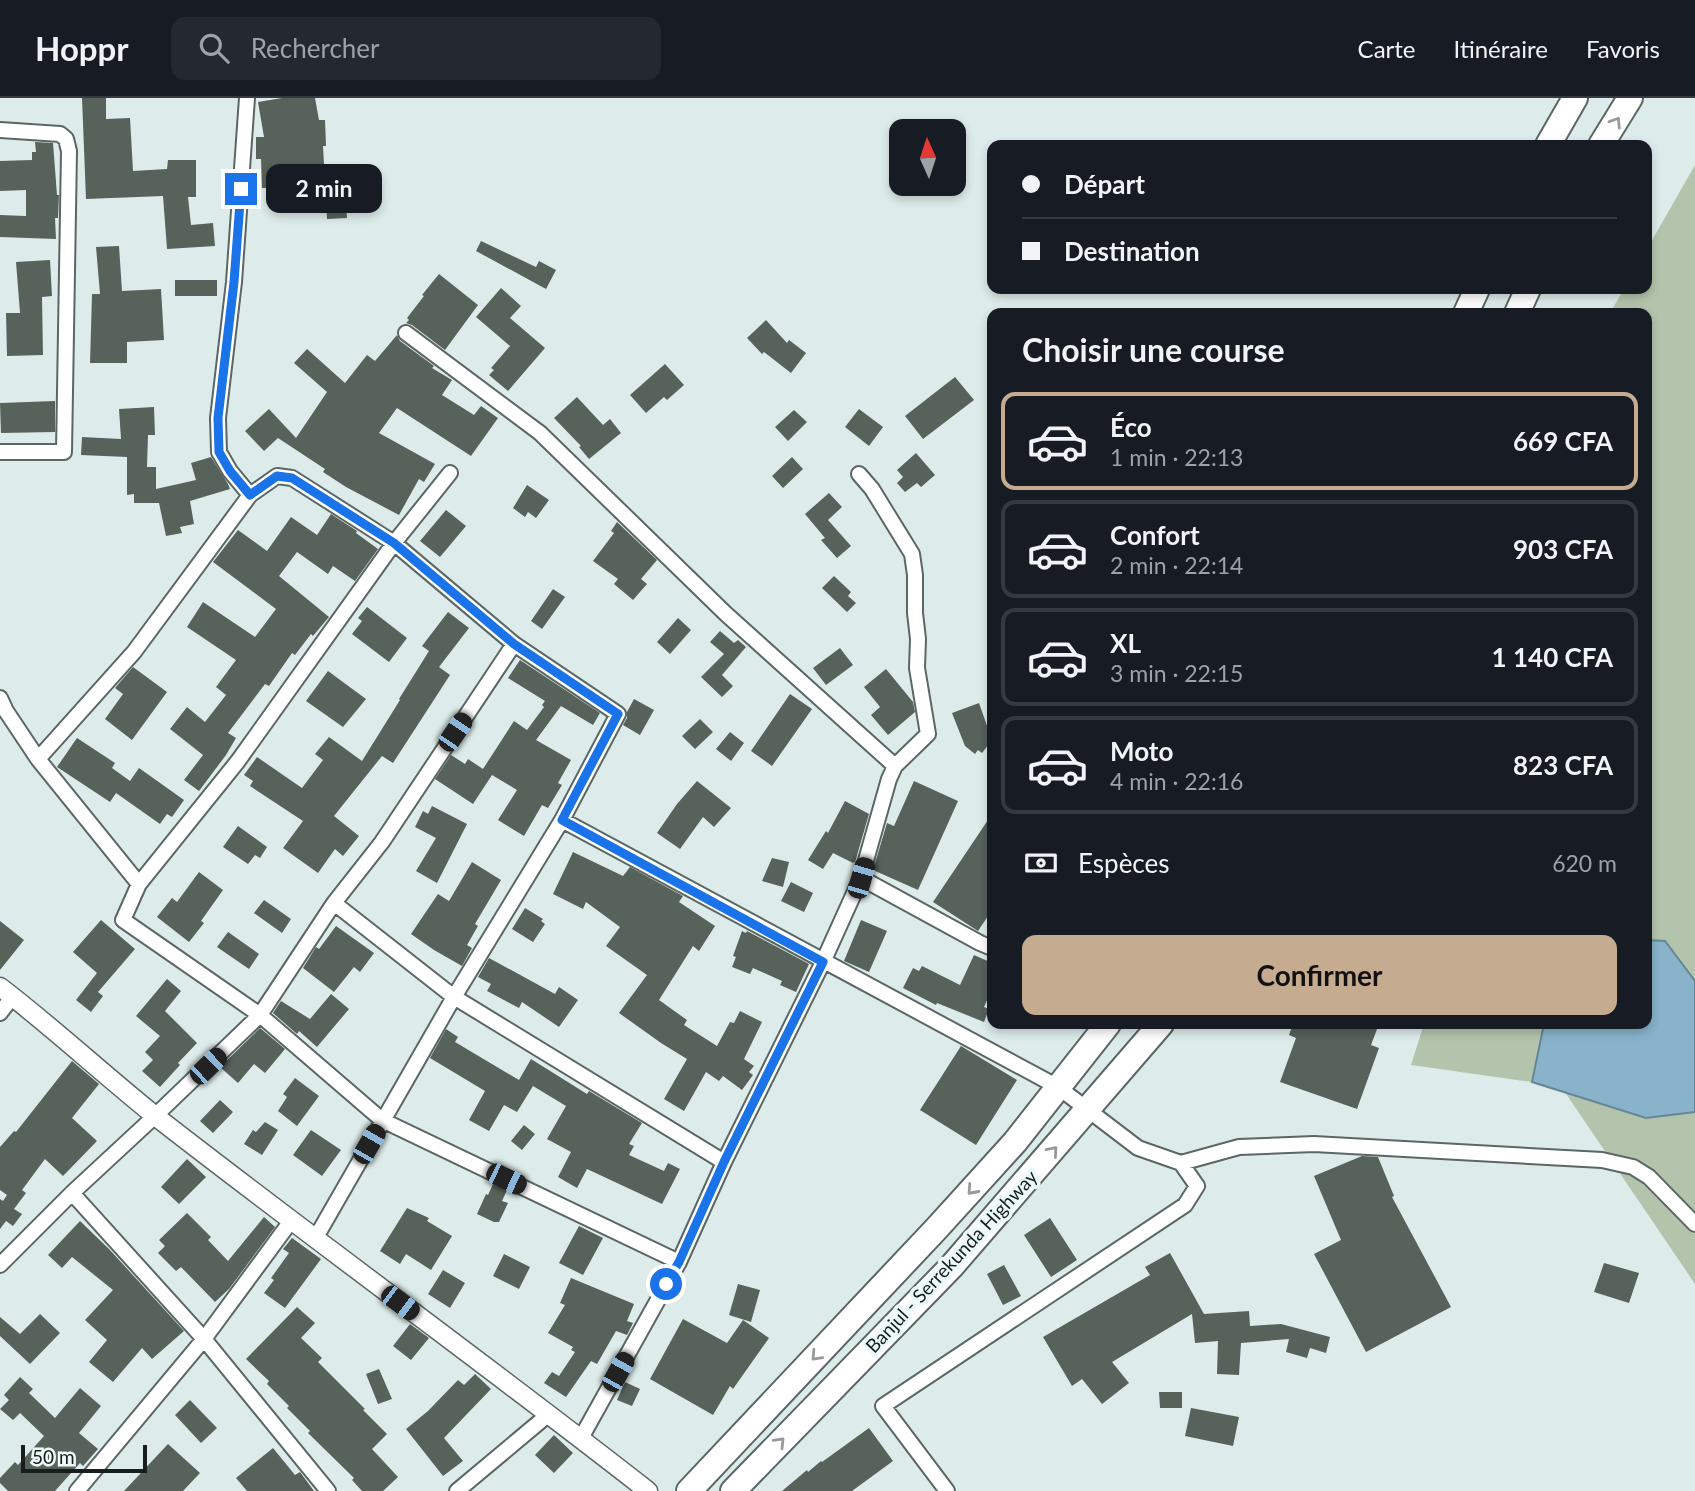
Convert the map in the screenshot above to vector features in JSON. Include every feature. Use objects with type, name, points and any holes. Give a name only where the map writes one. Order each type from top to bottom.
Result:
[{"type":"highway","points":[[1604,140],[1630,98]]},
{"type":"highway","points":[[1551,140],[1572,100]]},
{"type":"highway","name":"Banjul - Serrekunda Highway","points":[[689,1491],[1015,1142],[1104,1029]]},
{"type":"highway","name":"Banjul - Serrekunda Highway","points":[[733,1491],[951,1267],[1157,1029]]},
{"type":"street","points":[[247,98],[234,282],[218,418],[219,452],[230,471],[250,495]]},
{"type":"street","points":[[0,130],[60,134],[66,139],[69,151],[64,452],[0,452]]},
{"type":"street","points":[[406,334],[540,433],[726,614],[895,766]]},
{"type":"street","points":[[450,473],[394,543],[238,761],[139,884],[123,920],[260,1015],[382,1120],[679,1262]]},
{"type":"street","points":[[581,1438],[679,1262],[724,1162],[823,962],[861,878],[895,766],[928,734],[917,668],[918,639],[912,554],[872,489],[859,474]]},
{"type":"street","points":[[38,759],[134,652],[250,495],[277,476],[292,478],[394,543],[514,644],[618,714],[562,820],[454,997],[315,1239]]},
{"type":"street","points":[[0,1265],[260,1015],[334,903],[382,842],[514,644]]},
{"type":"street","points":[[0,698],[38,759],[139,884]]},
{"type":"street","points":[[562,820],[1058,1087],[1138,1148],[1181,1163],[1239,1147],[1314,1144],[1602,1160],[1633,1167],[1648,1177],[1695,1224]]},
{"type":"street","points":[[861,878],[987,946]]},
{"type":"street","points":[[334,903],[454,997],[724,1162]]},
{"type":"street","points":[[0,1013],[6,991],[155,1116],[648,1491]]},
{"type":"street","points":[[947,1491],[883,1406],[1185,1205],[1197,1186],[1181,1163]]},
{"type":"street","points":[[72,1193],[204,1339],[328,1491]]},
{"type":"street","points":[[77,1491],[204,1339],[291,1221]]},
{"type":"street","points":[[457,1491],[549,1414]]},
{"type":"green space","points":[[1695,165],[1695,1284],[1539,1054],[1532,1082],[1411,1065],[1422,1029],[1652,1029],[1652,308],[1613,308],[1621,294],[1652,294],[1652,240]]},
{"type":"water","points":[[1652,940],[1665,941],[1695,981],[1695,1112],[1646,1118],[1532,1082],[1543,1029],[1652,1029]]},
{"type":"building","points":[[82,98],[106,98],[106,119],[130,118],[133,171],[167,169],[168,160],[196,160],[196,197],[188,197],[191,225],[213,223],[215,246],[167,249],[163,196],[86,199]]},
{"type":"building","points":[[282,98],[315,98],[319,120],[325,120],[325,182],[262,188],[261,159],[256,159],[256,137],[264,137],[258,102]]},
{"type":"building","points":[[35,142],[53,143],[59,195],[58,218],[55,218],[56,239],[0,237],[0,215],[26,216],[26,190],[0,191],[0,161],[32,160],[32,152],[36,152]]},
{"type":"building","points":[[345,187],[347,218],[327,219],[325,188]]},
{"type":"building","points":[[481,241],[536,267],[539,261],[556,270],[546,289],[476,251]]},
{"type":"building","points":[[119,246],[122,291],[161,289],[164,340],[127,342],[127,363],[90,363],[92,294],[100,294],[96,247]]},
{"type":"building","points":[[50,260],[52,296],[42,297],[43,355],[7,356],[6,313],[20,313],[16,262]]},
{"type":"building","points":[[439,274],[478,305],[445,350],[406,323],[424,296],[422,295]]},
{"type":"building","points":[[175,280],[217,280],[217,296],[175,296]]},
{"type":"building","points":[[501,288],[521,306],[510,318],[545,348],[508,391],[489,375],[494,370],[491,368],[510,346],[476,317]]},
{"type":"building","points":[[766,320],[787,343],[789,340],[806,353],[791,373],[764,352],[762,354],[747,338]]},
{"type":"building","points":[[397,335],[400,341],[434,366],[432,368],[452,380],[442,395],[474,415],[481,406],[498,418],[471,456],[397,408],[379,433],[435,464],[424,482],[419,479],[399,515],[346,487],[323,472],[325,469],[278,438],[264,451],[245,431],[269,409],[296,438],[327,392],[294,363],[307,349],[345,383],[367,355],[375,361]]},
{"type":"building","points":[[665,364],[684,385],[667,400],[664,397],[646,413],[630,395]]},
{"type":"building","points":[[955,377],[974,400],[923,439],[905,416]]},
{"type":"building","points":[[577,397],[603,425],[610,419],[621,433],[589,459],[579,447],[581,446],[554,418]]},
{"type":"building","points":[[55,401],[55,432],[1,433],[0,403]]},
{"type":"building","points":[[154,407],[155,435],[148,435],[147,467],[156,467],[156,489],[196,480],[191,463],[211,457],[230,489],[190,501],[194,524],[180,527],[182,533],[166,536],[159,503],[134,503],[134,494],[127,495],[127,457],[81,455],[82,437],[121,439],[119,409]]},
{"type":"building","points":[[859,409],[883,427],[869,446],[845,427]]},
{"type":"building","points":[[794,410],[807,422],[788,441],[775,427]]},
{"type":"building","points":[[916,453],[935,475],[921,487],[917,483],[905,492],[897,483],[903,477],[897,470]]},
{"type":"building","points":[[792,457],[803,469],[783,488],[772,476]]},
{"type":"building","points":[[527,485],[549,500],[536,518],[528,512],[525,517],[513,508]]},
{"type":"building","points":[[829,493],[842,507],[828,520],[851,546],[837,558],[821,540],[825,538],[805,514]]},
{"type":"building","points":[[446,510],[466,526],[440,557],[420,541]]},
{"type":"building","points":[[331,514],[378,549],[355,581],[333,566],[328,574],[297,552],[279,576],[329,617],[295,655],[292,653],[269,686],[265,684],[228,733],[236,738],[199,791],[184,780],[203,755],[170,729],[187,707],[205,722],[226,695],[216,687],[236,660],[187,627],[203,602],[255,637],[276,609],[213,562],[238,530],[267,551],[291,517],[317,535]]},
{"type":"building","points":[[617,522],[657,560],[641,579],[647,584],[633,600],[614,584],[618,579],[593,561],[614,533],[611,531]]},
{"type":"building","points":[[834,576],[851,592],[848,596],[856,603],[847,612],[822,588]]},
{"type":"building","points":[[553,589],[565,597],[542,629],[531,621]]},
{"type":"building","points":[[367,607],[407,638],[389,662],[352,634],[362,621],[358,618]]},
{"type":"building","points":[[448,612],[469,628],[439,667],[450,675],[393,763],[382,756],[334,816],[359,836],[343,856],[335,849],[318,873],[283,848],[303,821],[250,786],[253,781],[244,775],[257,757],[302,788],[323,760],[315,754],[329,737],[362,761],[429,651],[422,646]]},
{"type":"building","points":[[678,618],[691,630],[670,654],[657,642]]},
{"type":"building","points":[[720,631],[734,643],[738,640],[746,647],[722,675],[733,686],[722,697],[701,677],[724,654],[710,642]]},
{"type":"building","points":[[840,648],[853,665],[826,685],[813,668]]},
{"type":"building","points":[[520,660],[600,713],[593,725],[561,706],[536,740],[571,760],[558,783],[562,785],[548,808],[542,805],[524,836],[498,820],[517,790],[492,775],[473,804],[435,779],[451,755],[465,764],[468,759],[483,769],[514,721],[527,730],[544,707],[542,705],[545,701],[508,678]]},
{"type":"building","points":[[133,667],[167,692],[132,740],[105,719],[123,694],[115,688]]},
{"type":"building","points":[[886,669],[913,702],[915,712],[888,735],[871,715],[880,707],[864,687]]},
{"type":"building","points":[[328,671],[366,699],[343,727],[306,701]]},
{"type":"building","points":[[790,694],[812,709],[772,766],[751,751]]},
{"type":"building","points":[[634,699],[654,710],[640,735],[623,725]]},
{"type":"building","points":[[979,703],[987,726],[987,746],[982,753],[978,750],[975,754],[965,746],[952,713]]},
{"type":"building","points":[[700,719],[713,732],[695,749],[682,736]]},
{"type":"building","points":[[730,732],[744,743],[731,761],[716,749]]},
{"type":"building","points":[[77,738],[115,763],[112,768],[130,781],[139,768],[184,800],[172,817],[167,814],[160,824],[116,793],[110,802],[57,767]]},
{"type":"building","points":[[697,781],[731,808],[714,827],[703,817],[680,849],[657,833]]},
{"type":"building","points":[[914,781],[958,801],[918,890],[873,870],[887,823],[894,826]]},
{"type":"building","points":[[845,801],[869,814],[855,862],[833,853],[823,869],[808,860],[826,831],[828,833]]},
{"type":"building","points":[[432,806],[467,824],[437,883],[416,871],[436,838],[415,827],[423,811],[428,814]]},
{"type":"building","points":[[987,821],[987,918],[978,931],[933,902]]},
{"type":"building","points":[[238,826],[267,847],[260,858],[255,855],[248,864],[223,847]]},
{"type":"building","points":[[573,852],[623,876],[630,867],[683,896],[679,902],[715,926],[699,951],[693,946],[659,1000],[687,1020],[684,1025],[717,1046],[730,1022],[734,1023],[740,1011],[762,1022],[744,1059],[754,1066],[749,1072],[753,1075],[742,1090],[723,1076],[719,1081],[706,1072],[684,1111],[664,1099],[687,1059],[619,1013],[647,975],[606,946],[620,927],[586,902],[583,909],[553,894]]},
{"type":"building","points":[[772,858],[789,862],[783,887],[762,881]]},
{"type":"building","points":[[472,862],[501,880],[475,924],[478,926],[467,945],[472,948],[462,966],[411,934],[438,894],[449,901]]},
{"type":"building","points":[[199,872],[223,890],[201,921],[204,923],[189,942],[157,917],[172,898],[177,902]]},
{"type":"building","points":[[791,882],[813,893],[804,912],[781,901]]},
{"type":"building","points":[[264,900],[291,919],[282,933],[254,913]]},
{"type":"building","points":[[525,908],[543,919],[541,921],[545,924],[533,942],[512,929]]},
{"type":"building","points":[[101,920],[135,949],[98,992],[103,996],[91,1012],[76,1000],[97,973],[73,952]]},
{"type":"building","points":[[861,920],[887,931],[869,972],[844,961]]},
{"type":"building","points":[[0,921],[24,940],[0,970]]},
{"type":"building","points":[[336,926],[374,953],[360,972],[354,967],[334,992],[303,968],[316,947],[319,949]]},
{"type":"building","points":[[742,931],[747,931],[809,964],[796,992],[780,985],[782,981],[753,968],[750,974],[732,967]]},
{"type":"building","points":[[228,932],[259,954],[249,969],[217,947]]},
{"type":"building","points":[[974,955],[987,961],[987,1000],[984,1007],[987,1008],[987,1014],[984,1022],[937,1003],[936,1005],[903,988],[913,968],[919,971],[922,966],[960,985]]},
{"type":"building","points":[[489,958],[555,994],[559,987],[578,1000],[559,1027],[522,1002],[519,1008],[487,991],[491,984],[478,977]]},
{"type":"building","points":[[167,979],[181,991],[165,1011],[197,1043],[160,1087],[142,1071],[153,1060],[145,1052],[160,1036],[136,1016]]},
{"type":"building","points":[[331,994],[349,1009],[317,1047],[273,1013],[281,1001],[310,1019]]},
{"type":"building","points":[[260,1028],[285,1049],[265,1073],[254,1064],[238,1083],[220,1067]]},
{"type":"building","points":[[446,1029],[458,1037],[455,1042],[519,1080],[531,1059],[587,1094],[589,1091],[642,1123],[629,1144],[634,1146],[629,1155],[664,1171],[668,1163],[680,1169],[662,1204],[587,1169],[577,1188],[558,1177],[571,1152],[547,1139],[566,1106],[533,1086],[517,1112],[504,1105],[489,1131],[469,1120],[485,1091],[430,1058]]},
{"type":"building","points":[[1291,1029],[1377,1029],[1371,1045],[1379,1048],[1357,1109],[1280,1082],[1296,1038],[1289,1035]]},
{"type":"building","points":[[961,1046],[1017,1080],[976,1145],[920,1110]]},
{"type":"building","points":[[72,1061],[99,1084],[72,1118],[97,1141],[63,1176],[45,1159],[22,1190],[26,1193],[14,1209],[22,1214],[13,1226],[6,1221],[0,1229],[0,1199],[3,1201],[7,1195],[0,1190],[0,1147],[16,1132]]},
{"type":"building","points":[[295,1078],[319,1096],[297,1126],[278,1111],[287,1097],[283,1094]]},
{"type":"building","points":[[220,1100],[233,1112],[213,1133],[200,1121]]},
{"type":"building","points":[[265,1122],[278,1130],[262,1155],[244,1144],[253,1130],[256,1132]]},
{"type":"building","points":[[524,1125],[535,1134],[522,1150],[511,1141]]},
{"type":"building","points":[[311,1130],[341,1150],[322,1176],[293,1155]]},
{"type":"building","points":[[1362,1156],[1378,1157],[1394,1196],[1392,1197],[1451,1307],[1366,1352],[1314,1254],[1341,1240],[1314,1176]]},
{"type":"building","points":[[187,1159],[206,1177],[179,1204],[161,1187]]},
{"type":"building","points":[[493,1184],[507,1190],[502,1201],[508,1203],[499,1222],[477,1214]]},
{"type":"building","points":[[407,1208],[429,1218],[427,1221],[452,1236],[431,1270],[406,1254],[400,1264],[380,1251]]},
{"type":"building","points":[[187,1213],[211,1237],[208,1240],[228,1261],[264,1217],[275,1227],[229,1289],[215,1302],[181,1267],[176,1271],[158,1253],[165,1246],[159,1240]]},
{"type":"building","points":[[1050,1218],[1077,1260],[1051,1277],[1024,1235]]},
{"type":"building","points":[[80,1221],[184,1331],[152,1359],[142,1348],[113,1382],[89,1362],[107,1340],[85,1320],[113,1290],[72,1257],[62,1268],[48,1255]]},
{"type":"building","points":[[579,1226],[603,1238],[583,1275],[559,1263]]},
{"type":"building","points":[[292,1238],[321,1259],[285,1308],[264,1293],[289,1253],[283,1249]]},
{"type":"building","points":[[1170,1253],[1204,1314],[1249,1311],[1250,1326],[1281,1324],[1330,1337],[1326,1353],[1310,1348],[1307,1358],[1286,1352],[1289,1339],[1241,1343],[1239,1375],[1217,1374],[1218,1341],[1195,1343],[1192,1314],[1112,1362],[1129,1383],[1102,1404],[1082,1379],[1072,1386],[1043,1337],[1150,1275],[1145,1267]]},
{"type":"building","points":[[504,1254],[530,1267],[519,1289],[493,1276]]},
{"type":"building","points":[[1604,1263],[1639,1273],[1629,1303],[1594,1292]]},
{"type":"building","points":[[1004,1265],[1021,1296],[1003,1305],[987,1274]]},
{"type":"building","points":[[443,1270],[465,1283],[450,1308],[428,1294]]},
{"type":"building","points":[[571,1278],[634,1304],[627,1321],[633,1323],[627,1335],[616,1331],[597,1364],[591,1361],[566,1397],[544,1383],[552,1372],[559,1376],[575,1352],[571,1350],[573,1347],[548,1333],[565,1305],[560,1303]]},
{"type":"building","points":[[738,1284],[760,1290],[751,1322],[729,1315]]},
{"type":"building","points":[[297,1307],[315,1323],[301,1338],[322,1358],[318,1362],[387,1434],[372,1449],[398,1477],[383,1491],[362,1491],[352,1480],[354,1478],[308,1433],[310,1431],[267,1384],[269,1381],[246,1359]]},
{"type":"building","points":[[40,1314],[60,1333],[30,1364],[0,1336],[0,1317],[20,1334]]},
{"type":"building","points":[[683,1319],[727,1343],[743,1320],[769,1338],[733,1389],[730,1386],[713,1415],[650,1379]]},
{"type":"building","points":[[410,1324],[429,1338],[411,1360],[393,1346]]},
{"type":"building","points":[[379,1369],[392,1399],[378,1404],[366,1374]]},
{"type":"building","points":[[475,1374],[491,1389],[444,1438],[463,1461],[443,1476],[406,1429],[458,1380],[464,1385]]},
{"type":"building","points":[[20,1377],[33,1389],[29,1393],[55,1418],[80,1388],[101,1406],[79,1433],[98,1449],[83,1466],[80,1463],[55,1491],[8,1491],[0,1483],[0,1478],[15,1462],[18,1465],[44,1436],[20,1413],[13,1420],[0,1409],[9,1400],[4,1395]]},
{"type":"building","points":[[625,1382],[640,1389],[632,1406],[617,1400]]},
{"type":"building","points":[[1159,1392],[1182,1392],[1182,1408],[1160,1408]]},
{"type":"building","points":[[190,1400],[217,1428],[201,1443],[175,1415]]},
{"type":"building","points":[[1191,1408],[1239,1417],[1233,1446],[1185,1436]]},
{"type":"building","points":[[869,1428],[893,1461],[852,1491],[782,1491],[807,1470],[808,1472]]},
{"type":"building","points":[[554,1435],[573,1453],[554,1473],[535,1455]]},
{"type":"building","points":[[168,1444],[200,1473],[183,1491],[124,1491]]},
{"type":"building","points":[[273,1448],[295,1475],[300,1472],[314,1491],[247,1491],[236,1478]]},
{"type":"route","points":[[241,189],[234,282],[218,418],[219,452],[230,471],[250,495],[277,476],[292,478],[394,543],[514,644],[618,714],[562,820],[823,962],[666,1284]]}]
